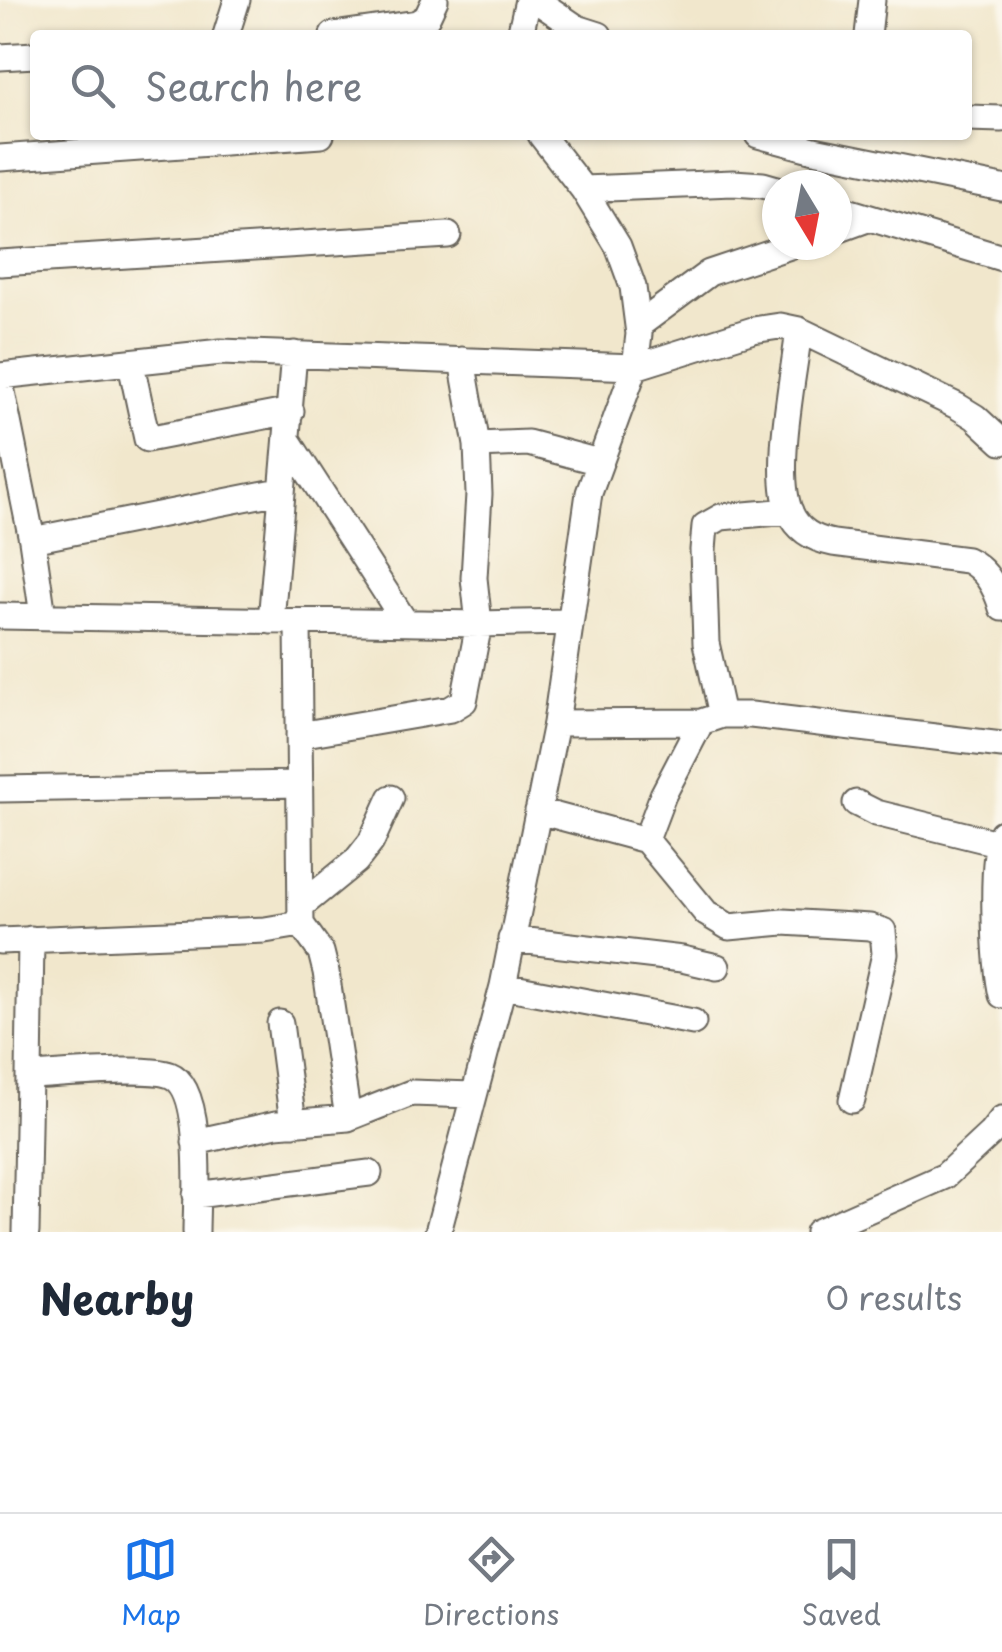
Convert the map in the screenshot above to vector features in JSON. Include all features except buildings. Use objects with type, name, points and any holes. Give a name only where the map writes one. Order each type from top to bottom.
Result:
[{"type":"street","points":[[228,30],[237,0]]},
{"type":"street","points":[[368,30],[417,23],[427,17],[436,0]]},
{"type":"street","points":[[521,30],[528,0]]},
{"type":"street","points":[[536,0],[583,30]]},
{"type":"street","points":[[869,30],[872,0]]},
{"type":"street","points":[[0,57],[30,55]]},
{"type":"street","points":[[972,118],[1002,119]]},
{"type":"street","points":[[0,158],[237,140]]},
{"type":"street","points":[[438,1232],[503,986],[556,723],[589,494],[635,366],[639,325],[633,287],[618,246],[583,189],[545,140]]},
{"type":"street","points":[[800,140],[851,146],[1002,188]]},
{"type":"street","points":[[583,189],[762,184]]},
{"type":"street","points":[[852,213],[1002,258]]},
{"type":"street","points":[[852,225],[870,218]]},
{"type":"street","points":[[0,263],[448,234]]},
{"type":"street","points":[[639,325],[709,273],[762,255]]},
{"type":"street","points":[[42,616],[32,540],[0,379],[221,352],[635,366],[753,330],[780,326],[799,330],[957,406],[1002,442]]},
{"type":"street","points":[[799,330],[786,445],[790,511],[814,539],[967,560],[980,566],[1002,608]]},
{"type":"street","points":[[271,621],[294,354]]},
{"type":"street","points":[[299,736],[451,709],[464,701],[479,624],[474,578],[479,494],[477,444],[462,360]]},
{"type":"street","points":[[131,364],[147,438],[291,410]]},
{"type":"street","points":[[287,439],[405,622]]},
{"type":"street","points":[[477,444],[528,443],[599,462]]},
{"type":"street","points":[[32,540],[280,491]]},
{"type":"street","points":[[646,840],[663,795],[712,718],[703,550],[706,526],[721,517],[790,511]]},
{"type":"street","points":[[0,616],[568,622]]},
{"type":"street","points":[[298,622],[302,915],[321,952],[326,972],[348,1118]]},
{"type":"street","points":[[556,723],[795,719],[1002,745]]},
{"type":"street","points":[[0,789],[300,784]]},
{"type":"street","points":[[0,941],[265,930],[302,915],[356,861],[371,842],[391,798]]},
{"type":"street","points":[[856,803],[876,813],[1000,838],[997,970],[1002,994]]},
{"type":"street","points":[[538,812],[646,840],[706,912],[729,927],[784,922],[883,931],[885,954],[852,1100]]},
{"type":"street","points":[[26,1232],[30,939]]},
{"type":"street","points":[[512,939],[682,959],[716,967]]},
{"type":"street","points":[[503,986],[693,1022]]},
{"type":"street","points":[[280,1022],[293,1123]]},
{"type":"street","points":[[29,1076],[149,1072],[172,1076],[184,1086],[192,1110],[195,1142],[196,1232]]},
{"type":"street","points":[[195,1142],[293,1123],[348,1118],[411,1092],[474,1095]]},
{"type":"street","points":[[818,1232],[945,1176],[998,1132]]},
{"type":"street","points":[[196,1196],[369,1174]]}]
